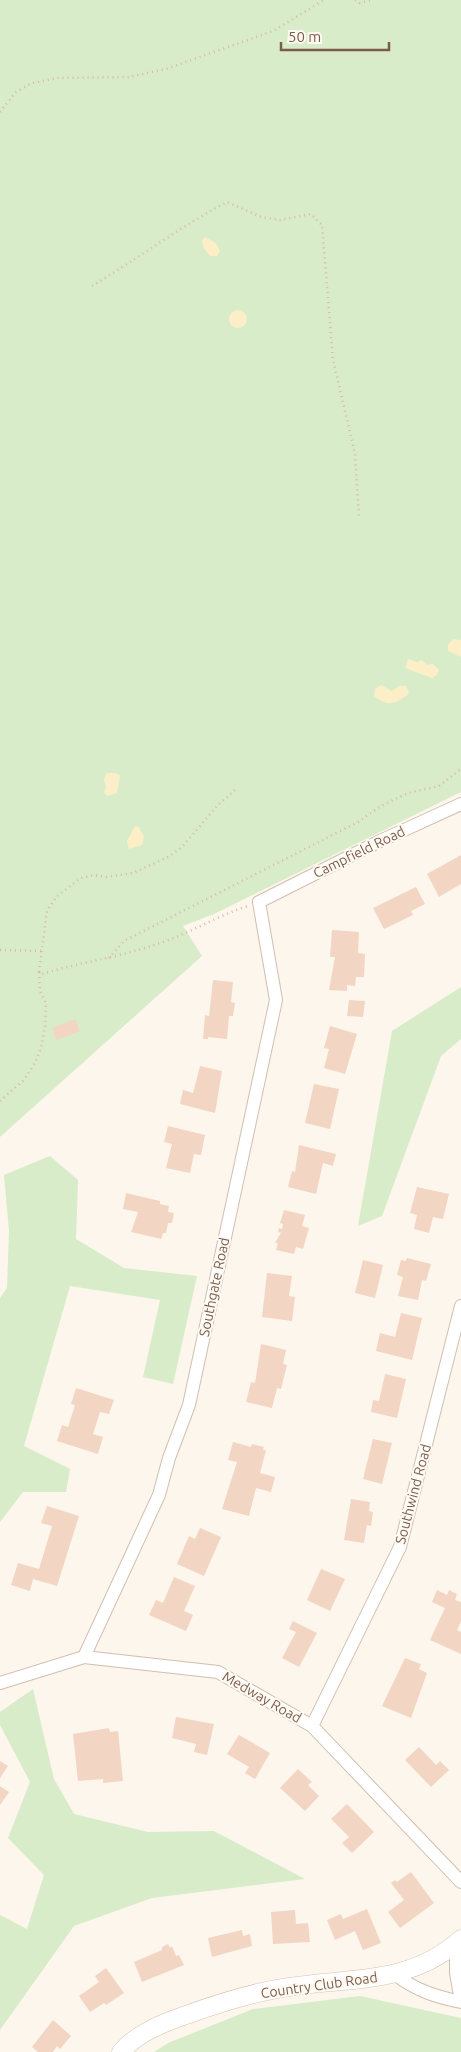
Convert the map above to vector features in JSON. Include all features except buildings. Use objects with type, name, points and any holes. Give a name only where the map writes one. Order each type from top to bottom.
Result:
[{"type":"street","name":"Campfield Road","points":[[258,902],[380,841],[461,804]]},
{"type":"street","name":"Southgate Road","points":[[84,1657],[159,1495],[169,1458],[189,1405],[276,1000],[258,902]]},
{"type":"street","name":"Southwind Road","points":[[312,1726],[400,1547],[461,1306]]},
{"type":"street","name":"Medway Road","points":[[0,1682],[84,1657],[218,1672],[312,1726],[461,1882]]},
{"type":"street","name":"Country Club Road","points":[[121,2052],[129,2042],[166,2022],[224,2001],[288,1987],[395,1974],[429,1962],[459,1941]]},
{"type":"street","points":[[395,1974],[408,1984],[432,1995],[461,2002],[456,1973],[459,1941]]},
{"type":"path","points":[[0,112],[16,92],[32,83],[58,78],[129,77],[166,69],[274,31],[324,0]]},
{"type":"path","points":[[355,0],[360,3],[370,0]]},
{"type":"path","points":[[92,286],[166,240],[192,220],[227,202],[261,217],[280,220],[311,214],[322,225],[334,360],[355,454],[359,517]]},
{"type":"path","points":[[109,958],[124,942],[358,822],[381,806],[408,793],[439,786],[461,769]]},
{"type":"path","points":[[0,1101],[24,1080],[36,1062],[41,1048],[45,1028],[46,1003],[40,991],[39,972],[47,911],[57,896],[81,878],[94,875],[106,877],[132,873],[170,856],[183,846],[217,806],[235,790]]},
{"type":"path","points":[[39,972],[42,974],[162,943],[227,912],[258,902]]},
{"type":"path","points":[[0,950],[42,951]]},
{"type":"green space","points":[[0,0],[461,0],[461,792],[214,914],[183,926],[202,956],[0,1137]]},
{"type":"green space","points":[[461,987],[461,1039],[441,1056],[382,1216],[358,1226],[392,1031]]},
{"type":"green space","points":[[50,1156],[78,1180],[76,1239],[124,1268],[197,1276],[173,1384],[143,1377],[160,1300],[70,1286],[24,1446],[70,1469],[66,1492],[23,1492],[0,1522],[0,1298],[7,1288],[9,1231],[4,1175]]},
{"type":"green space","points":[[33,1689],[54,1779],[74,1814],[148,1832],[214,1831],[305,1879],[152,1898],[74,1926],[0,2030],[0,1915],[27,1929],[44,1875],[8,1838],[30,1782],[0,1725],[0,1712]]},
{"type":"green space","points":[[360,1996],[461,2018],[461,2052],[154,2052],[168,2043],[253,2009]]},
{"type":"sand","points":[[205,237],[216,243],[220,251],[217,256],[210,256],[203,247],[202,240]]},
{"type":"sand","points":[[238,310],[244,313],[247,319],[244,325],[238,328],[232,325],[229,319],[232,313]]},
{"type":"sand","points":[[453,639],[461,640],[461,657],[448,651],[448,645]]},
{"type":"sand","points":[[408,659],[417,662],[422,660],[427,665],[433,664],[439,670],[437,675],[432,678],[405,668]]},
{"type":"sand","points":[[381,685],[392,691],[399,686],[406,686],[409,693],[396,702],[383,702],[374,696],[375,689]]},
{"type":"sand","points":[[106,773],[120,775],[117,793],[107,796],[104,793]]},
{"type":"sand","points":[[135,826],[139,827],[144,837],[142,845],[129,849],[127,841]]}]
